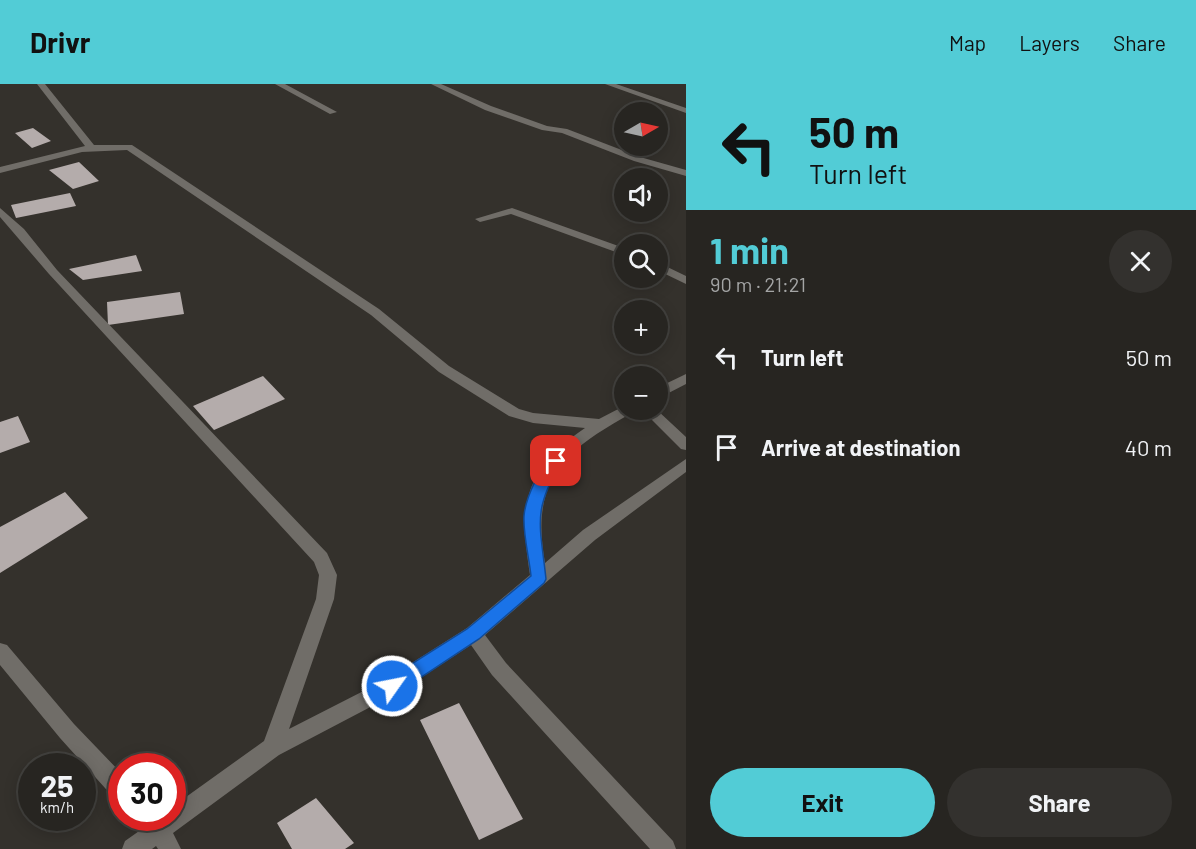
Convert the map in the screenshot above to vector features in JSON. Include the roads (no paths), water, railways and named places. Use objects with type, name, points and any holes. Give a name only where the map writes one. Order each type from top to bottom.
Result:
[{"type":"street","points":[[42,84],[92,149]]},
{"type":"street","points":[[279,84],[333,112]]},
{"type":"street","points":[[435,84],[488,108],[545,128],[564,131],[637,159],[686,173]]},
{"type":"street","points":[[609,84],[686,111]]},
{"type":"street","points":[[0,170],[92,149],[123,146],[143,155],[375,312],[444,369],[514,413],[533,418],[599,424]]},
{"type":"street","points":[[0,211],[20,231],[53,273],[321,558],[328,575],[325,599],[272,748]]},
{"type":"street","points":[[480,219],[512,211],[614,248]]},
{"type":"street","points":[[668,271],[686,281]]},
{"type":"street","points":[[668,388],[686,378]]},
{"type":"street","points":[[539,579],[532,516],[546,473],[565,449],[599,424],[614,416]]},
{"type":"street","points":[[660,420],[686,445]]},
{"type":"street","points":[[133,849],[272,748],[392,686],[473,634],[590,535],[686,464]]},
{"type":"street","points":[[473,634],[499,669],[665,849]]},
{"type":"street","points":[[0,651],[67,731],[108,775]]}]
